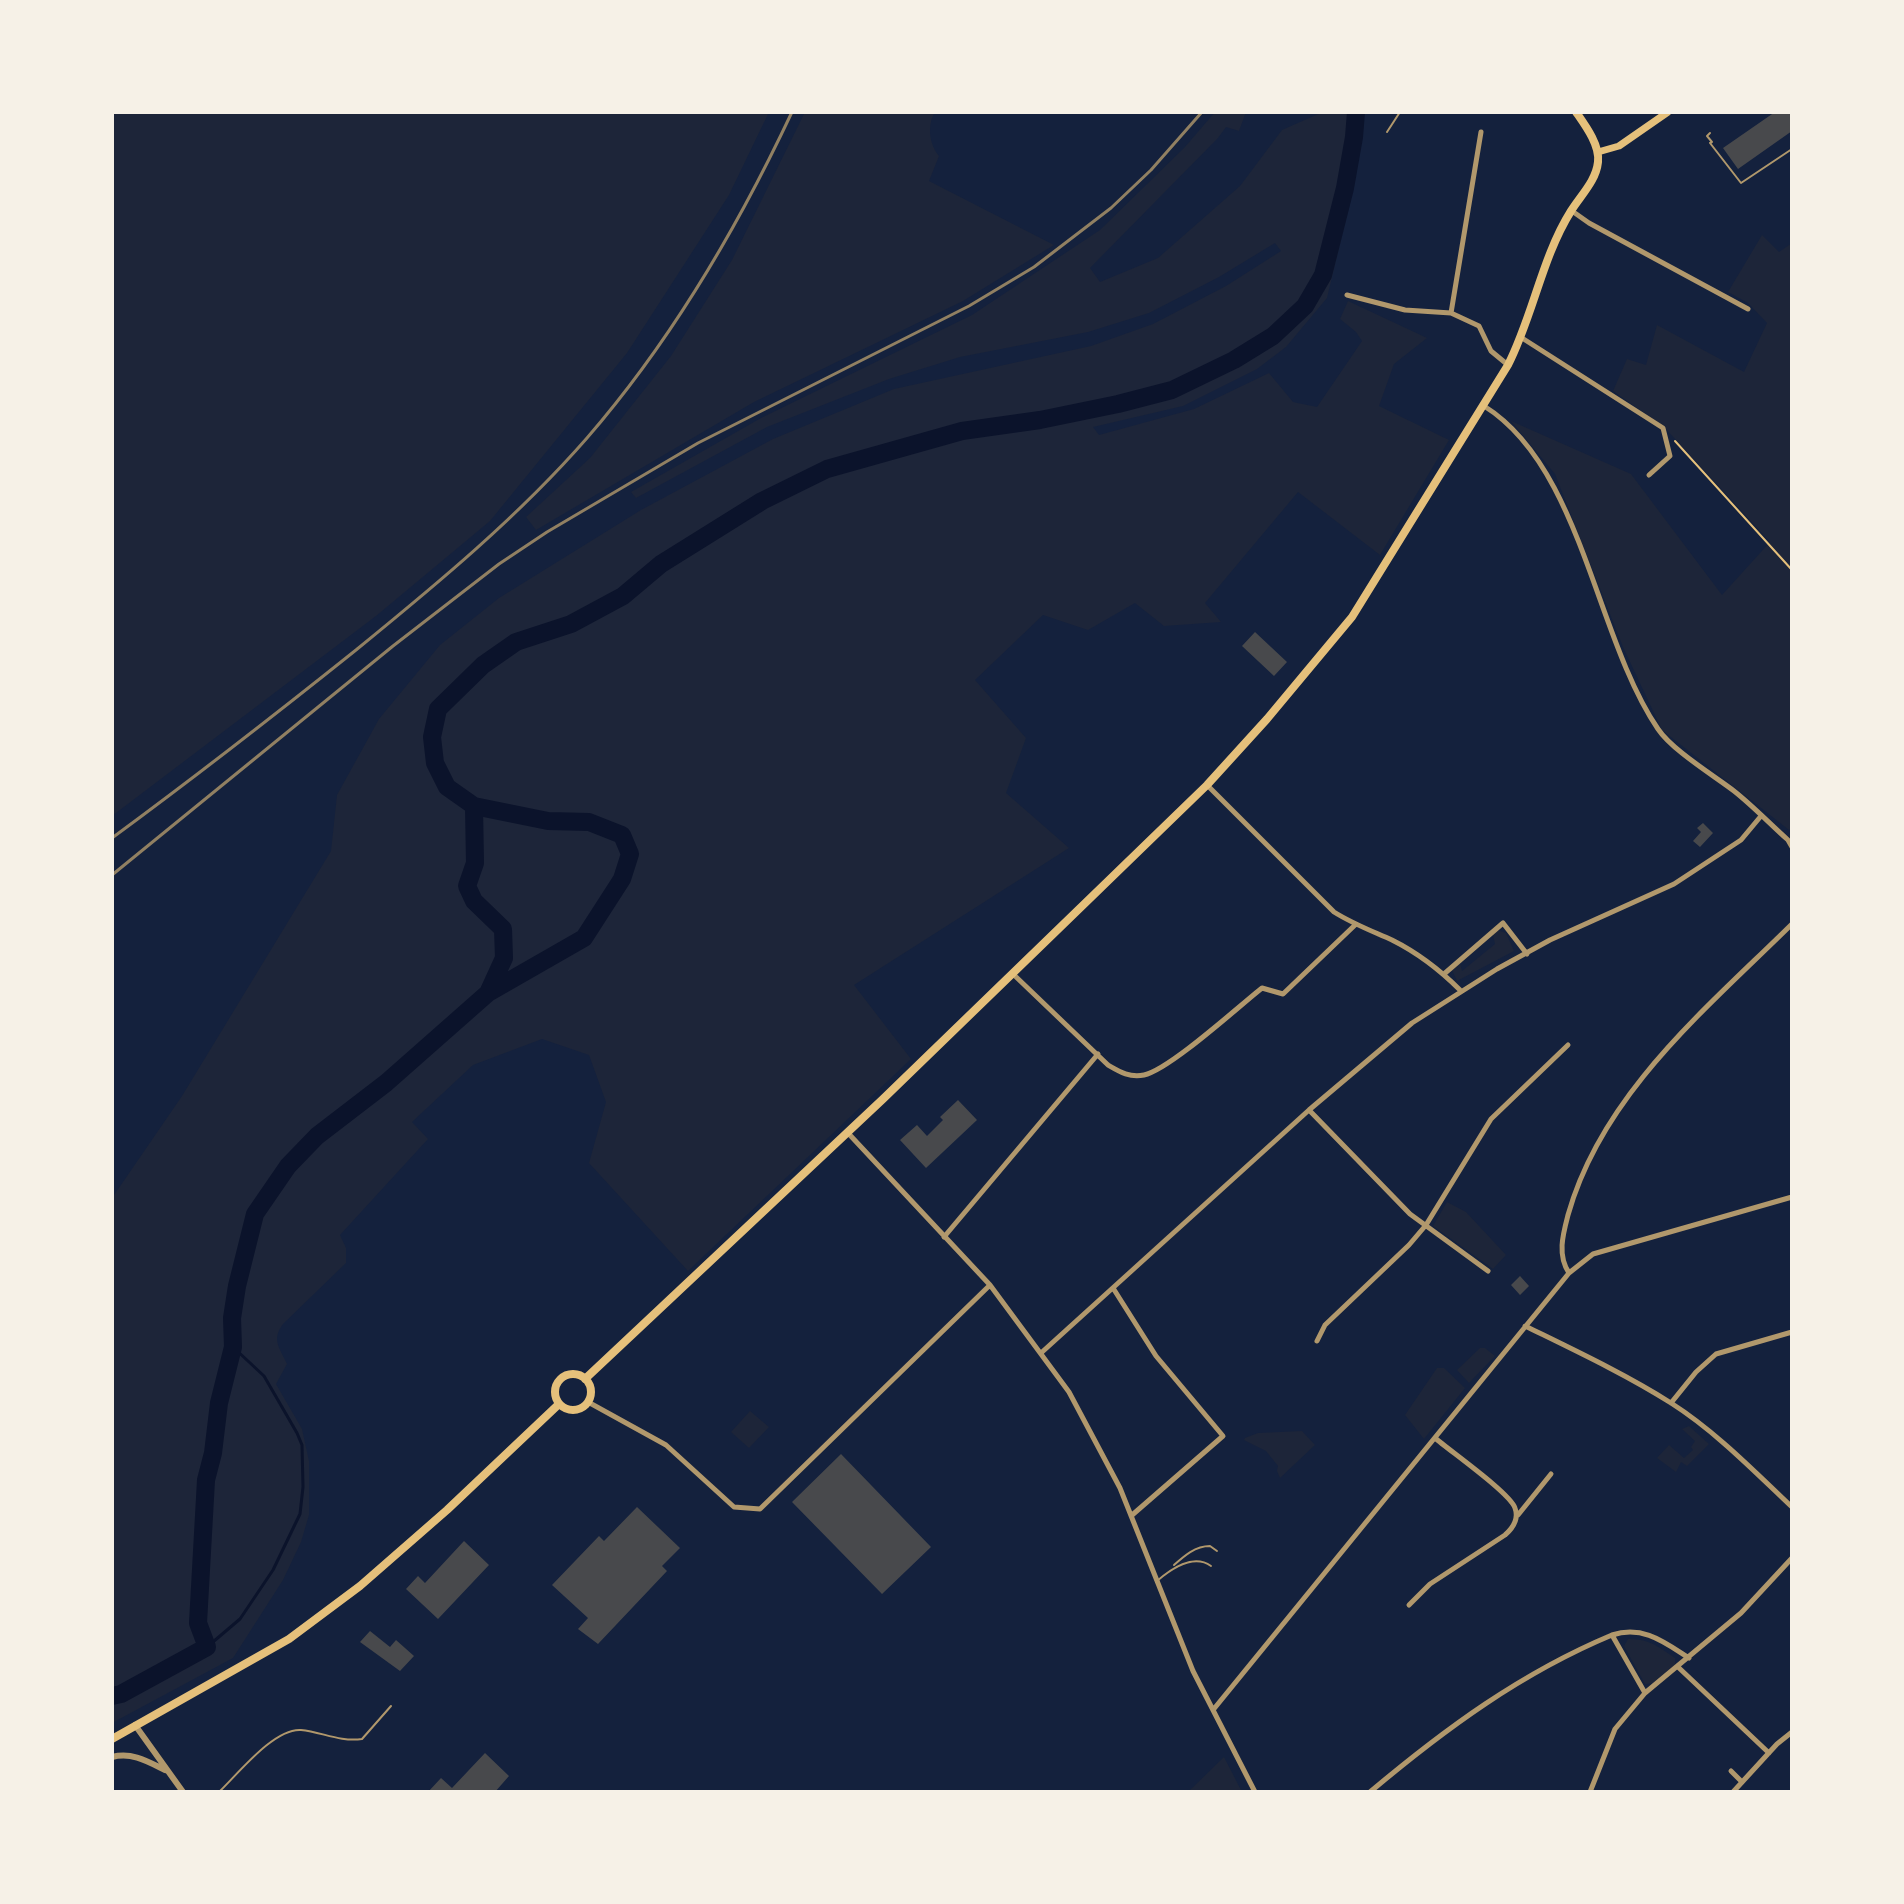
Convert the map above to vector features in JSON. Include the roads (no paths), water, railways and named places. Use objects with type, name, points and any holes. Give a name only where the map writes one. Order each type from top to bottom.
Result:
[{"type":"main road","points":[[585,1379],[848,1132],[1207,785],[1345,626],[1390,559],[1522,338],[1552,250],[1571,211],[1595,173],[1598,152],[1576,112]]},
{"type":"main road","points":[[1598,152],[1619,146],[1668,112]]},
{"type":"main road","points":[[568,1375],[585,1379],[590,1388],[588,1402],[573,1411],[559,1404],[554,1392],[558,1381],[568,1375]]},
{"type":"main road","points":[[112,1739],[289,1639],[349,1595],[447,1510],[559,1404]]},
{"type":"street","points":[[1451,313],[1481,132]]},
{"type":"street","points":[[1571,211],[1748,309]]},
{"type":"street","points":[[1347,295],[1405,310],[1451,313],[1479,326],[1491,351],[1508,365]]},
{"type":"street","points":[[1522,338],[1663,428],[1670,456],[1649,475]]},
{"type":"street","points":[[1484,406],[1510,425],[1550,477],[1635,685],[1660,732],[1761,816],[1792,847]]},
{"type":"street","points":[[1207,785],[1334,912],[1355,925],[1392,940],[1444,974],[1460,990]]},
{"type":"street","points":[[1041,1353],[1309,1110],[1412,1023],[1460,990],[1527,954],[1674,884],[1741,840],[1761,816]]},
{"type":"street","points":[[1444,974],[1503,923],[1527,954]]},
{"type":"street","points":[[1569,1273],[1562,1262],[1563,1238],[1572,1202],[1588,1162],[1616,1112],[1673,1042],[1792,924]]},
{"type":"street","points":[[1013,974],[1108,1065],[1124,1075],[1143,1076],[1163,1067],[1262,988],[1283,994],[1355,925]]},
{"type":"street","points":[[1317,1341],[1325,1325],[1426,1225],[1491,1119],[1568,1045]]},
{"type":"street","points":[[944,1237],[1098,1054]]},
{"type":"street","points":[[1309,1110],[1410,1214],[1488,1271]]},
{"type":"street","points":[[848,1132],[990,1285],[1069,1392],[1099,1445],[1131,1517],[1188,1660],[1255,1792]]},
{"type":"street","points":[[1213,1710],[1569,1273],[1593,1254],[1792,1197]]},
{"type":"street","points":[[588,1402],[666,1445],[734,1507],[760,1509],[990,1285]]},
{"type":"street","points":[[1113,1288],[1156,1356],[1223,1436],[1131,1517]]},
{"type":"street","points":[[1525,1326],[1671,1403],[1745,1463],[1792,1507]]},
{"type":"street","points":[[1671,1403],[1696,1372],[1716,1354],[1792,1332]]},
{"type":"street","points":[[1435,1438],[1511,1500],[1517,1515]]},
{"type":"street","points":[[1409,1605],[1430,1584],[1505,1535],[1514,1525],[1517,1515],[1551,1474]]},
{"type":"street","points":[[1590,1792],[1615,1729],[1645,1693],[1741,1613],[1792,1558]]},
{"type":"street","points":[[1370,1792],[1432,1740],[1521,1679],[1612,1635],[1624,1631],[1645,1633],[1689,1658]]},
{"type":"street","points":[[1612,1635],[1645,1693]]},
{"type":"street","points":[[1678,1667],[1769,1753]]},
{"type":"street","points":[[135,1725],[183,1792]]},
{"type":"street","points":[[1733,1792],[1792,1732]]},
{"type":"street","points":[[112,1757],[128,1755],[142,1758],[166,1770]]},
{"type":"street","points":[[1731,1771],[1742,1782]]},
{"type":"lane","points":[[1387,132],[1400,112]]},
{"type":"lane","points":[[1710,133],[1707,136],[1710,143],[1741,183],[1792,149]]},
{"type":"lane","points":[[1157,1582],[1185,1555],[1200,1547],[1210,1546],[1217,1551]]},
{"type":"lane","points":[[1172,1568],[1188,1562],[1206,1562],[1211,1566]]},
{"type":"lane","points":[[219,1792],[280,1734],[299,1730],[346,1741],[362,1739],[391,1706]]},
{"type":"waterway","points":[[112,1696],[207,1647],[198,1623],[206,1480],[213,1453],[219,1403],[233,1347],[232,1318],[237,1286],[255,1214],[288,1166],[317,1136],[386,1083],[488,993],[584,938],[622,879],[630,854],[622,835],[589,822],[548,821],[474,806],[447,787],[435,763],[432,737],[438,709],[483,665],[516,642],[571,624],[623,596],[661,564],[762,501],[827,469],[962,431],[1040,420],[1172,390],[1234,360],[1273,336],[1305,306],[1323,275],[1345,188],[1356,112]]},
{"type":"waterway","points":[[474,806],[475,863],[467,886],[474,901],[503,929],[504,958],[488,993]]},
{"type":"waterway","points":[[207,1647],[240,1619],[273,1570],[300,1514],[303,1487],[302,1445],[297,1433],[264,1376],[233,1347]]},
{"type":"railway","points":[[112,838],[386,625],[476,549],[561,467],[618,401],[675,323],[749,199],[792,112]]},
{"type":"railway","points":[[112,875],[393,646],[499,564],[547,532],[698,443],[969,306],[1034,267],[1111,208],[1151,170],[1202,112]]}]
